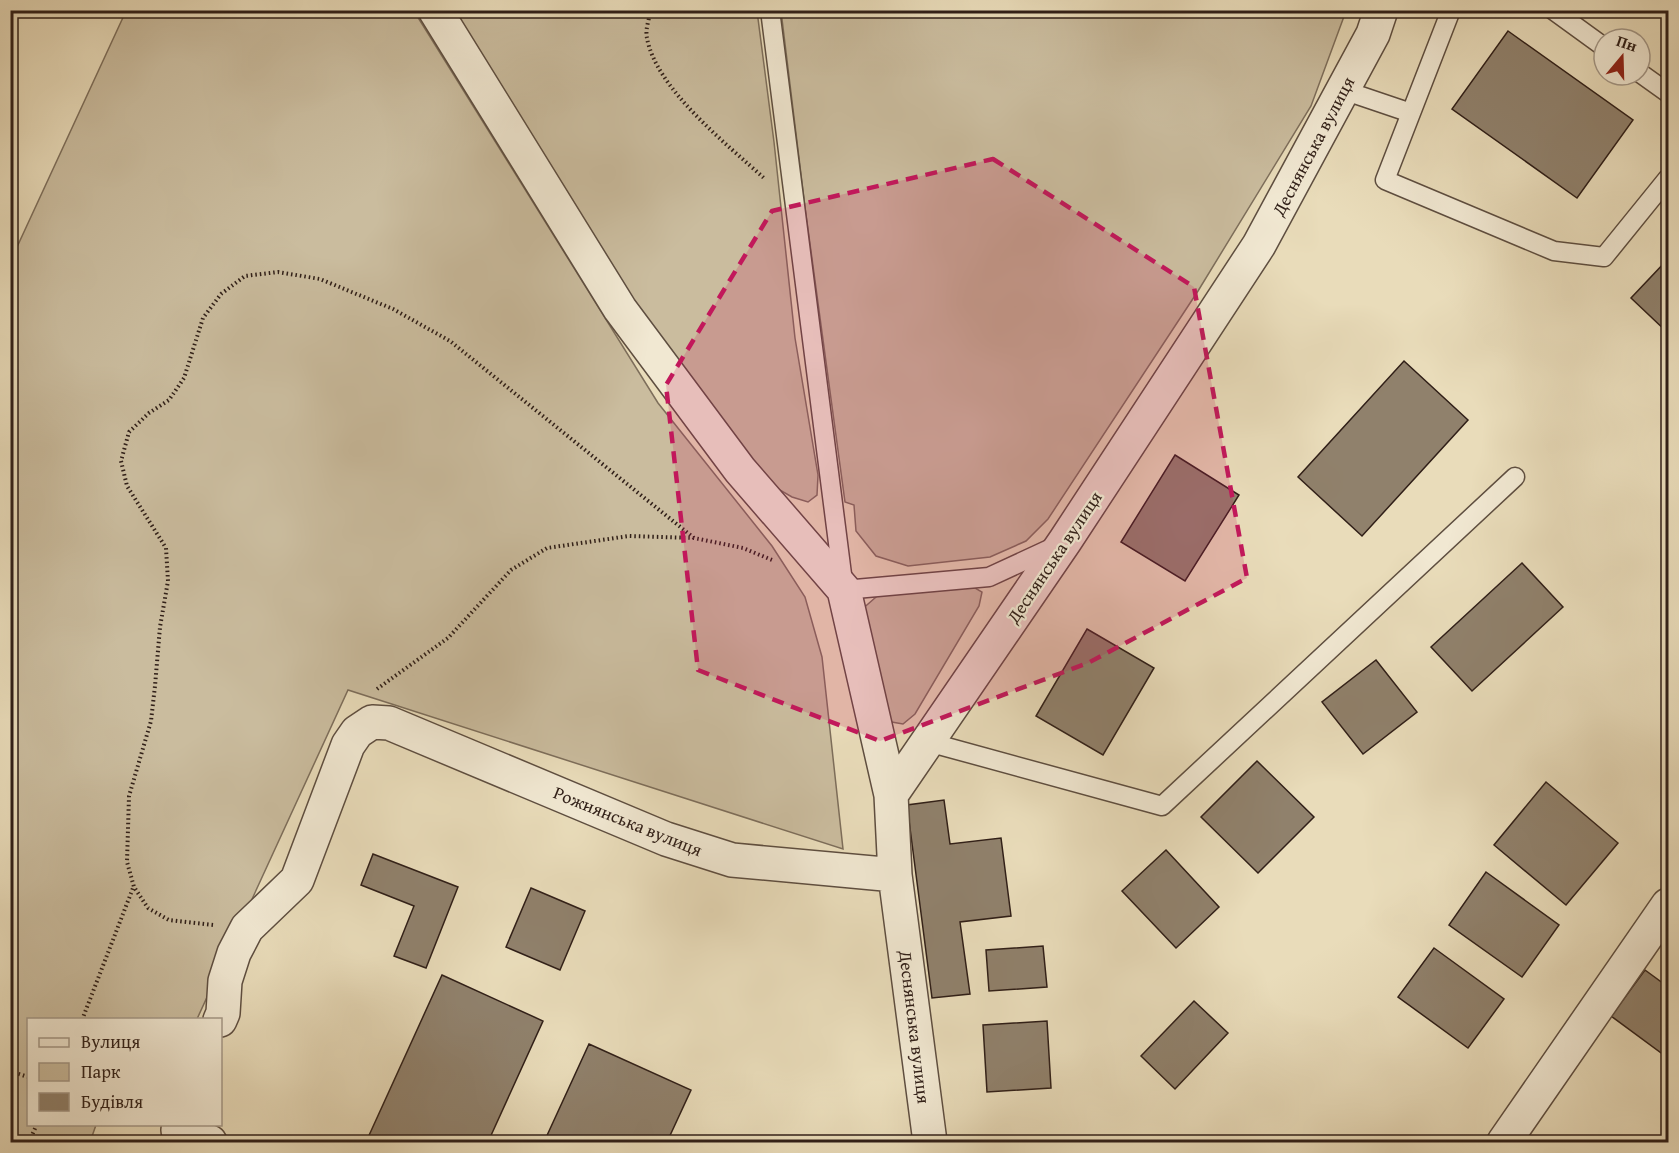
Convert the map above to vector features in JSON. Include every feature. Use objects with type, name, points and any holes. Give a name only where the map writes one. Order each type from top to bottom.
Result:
[{"type":"street","points":[[435,10],[620,309],[740,470],[844,590],[891,795]]},
{"type":"street","name":"Деснянська вулиця","points":[[930,1143],[895,875],[891,795],[1065,541],[1259,245],[1373,34],[1381,10]]},
{"type":"street","points":[[221,1018],[225,981],[234,953],[247,928],[297,880],[348,745],[371,708]]},
{"type":"street","name":"Рожнянська вулиця","points":[[371,708],[389,723],[666,839],[732,860],[895,875]]},
{"type":"street","points":[[1504,1143],[1668,905]]},
{"type":"street","points":[[179,1127],[210,1143]]},
{"type":"lane","points":[[770,10],[844,590],[989,577],[1065,541]]},
{"type":"lane","points":[[1451,10],[1385,180],[1554,251],[1604,257],[1668,178]]},
{"type":"lane","points":[[1553,10],[1592,38]]},
{"type":"lane","points":[[1652,82],[1668,93]]},
{"type":"lane","points":[[1343,90],[1411,113]]},
{"type":"lane","points":[[928,742],[1162,807],[1515,477]]},
{"type":"path","points":[[651,10],[646,37],[659,70],[693,112],[795,207]]},
{"type":"path","points":[[247,928],[169,920],[148,908],[134,887],[127,862],[129,796],[151,721],[160,627],[168,581],[166,548],[127,486],[121,461],[129,432],[149,413],[169,400],[184,378],[203,318],[221,294],[244,276],[278,272],[320,279],[393,309],[450,340],[694,538]]},
{"type":"path","points":[[371,708],[448,638],[511,570],[547,548],[628,536],[694,538],[743,548],[774,560]]},
{"type":"path","points":[[82,1018],[134,887]]},
{"type":"path","points":[[10,1071],[27,1077]]},
{"type":"path","points":[[29,1143],[37,1126]]},
{"type":"highlighted area","points":[[993,159],[1194,287],[1247,578],[1088,663],[880,741],[698,670],[666,385],[772,211]]},
{"type":"green space","points":[[126,11],[414,11],[658,403],[772,546],[805,597],[822,657],[843,849],[348,690],[197,1018],[27,1018],[27,1126],[96,1126],[90,1142],[11,1142],[11,260]]},
{"type":"green space","points":[[447,11],[757,11],[795,338],[818,475],[817,495],[808,502],[778,489],[749,459],[666,353]]},
{"type":"green space","points":[[781,11],[1346,11],[1311,106],[1198,291],[1048,519],[1026,541],[990,557],[908,566],[876,556],[856,531],[854,505],[845,502]]},
{"type":"green space","points":[[970,585],[982,592],[979,606],[915,714],[903,724],[886,721],[860,611],[883,591]]},
{"type":"building","points":[[1508,31],[1633,120],[1577,198],[1452,109]]},
{"type":"building","points":[[1668,259],[1668,333],[1631,298]]},
{"type":"building","points":[[1404,361],[1468,420],[1362,536],[1298,477]]},
{"type":"building","points":[[1175,455],[1239,495],[1185,581],[1121,542]]},
{"type":"building","points":[[1522,563],[1563,607],[1472,691],[1431,647]]},
{"type":"building","points":[[1087,629],[1154,668],[1103,755],[1036,716]]},
{"type":"building","points":[[1376,660],[1417,712],[1363,754],[1322,702]]},
{"type":"building","points":[[1257,761],[1314,817],[1258,873],[1201,817]]},
{"type":"building","points":[[1546,782],[1618,843],[1566,905],[1494,845]]},
{"type":"building","points":[[944,800],[950,844],[1001,838],[1011,916],[960,922],[970,994],[932,998],[907,805]]},
{"type":"building","points":[[1166,850],[1219,907],[1176,948],[1122,891]]},
{"type":"building","points":[[373,854],[458,887],[426,968],[394,956],[414,906],[361,885]]},
{"type":"building","points":[[1486,872],[1559,925],[1522,977],[1449,925]]},
{"type":"building","points":[[531,888],[585,911],[560,970],[506,947]]},
{"type":"building","points":[[1043,946],[1047,987],[989,991],[986,950]]},
{"type":"building","points":[[1434,948],[1504,999],[1468,1048],[1398,997]]},
{"type":"building","points":[[1645,970],[1668,987],[1668,1058],[1611,1016]]},
{"type":"building","points":[[442,975],[543,1021],[488,1142],[366,1142]]},
{"type":"building","points":[[1194,1001],[1228,1033],[1175,1089],[1141,1056]]},
{"type":"building","points":[[1047,1021],[1051,1088],[987,1092],[983,1025]]},
{"type":"building","points":[[589,1044],[691,1090],[667,1142],[544,1142]]}]
